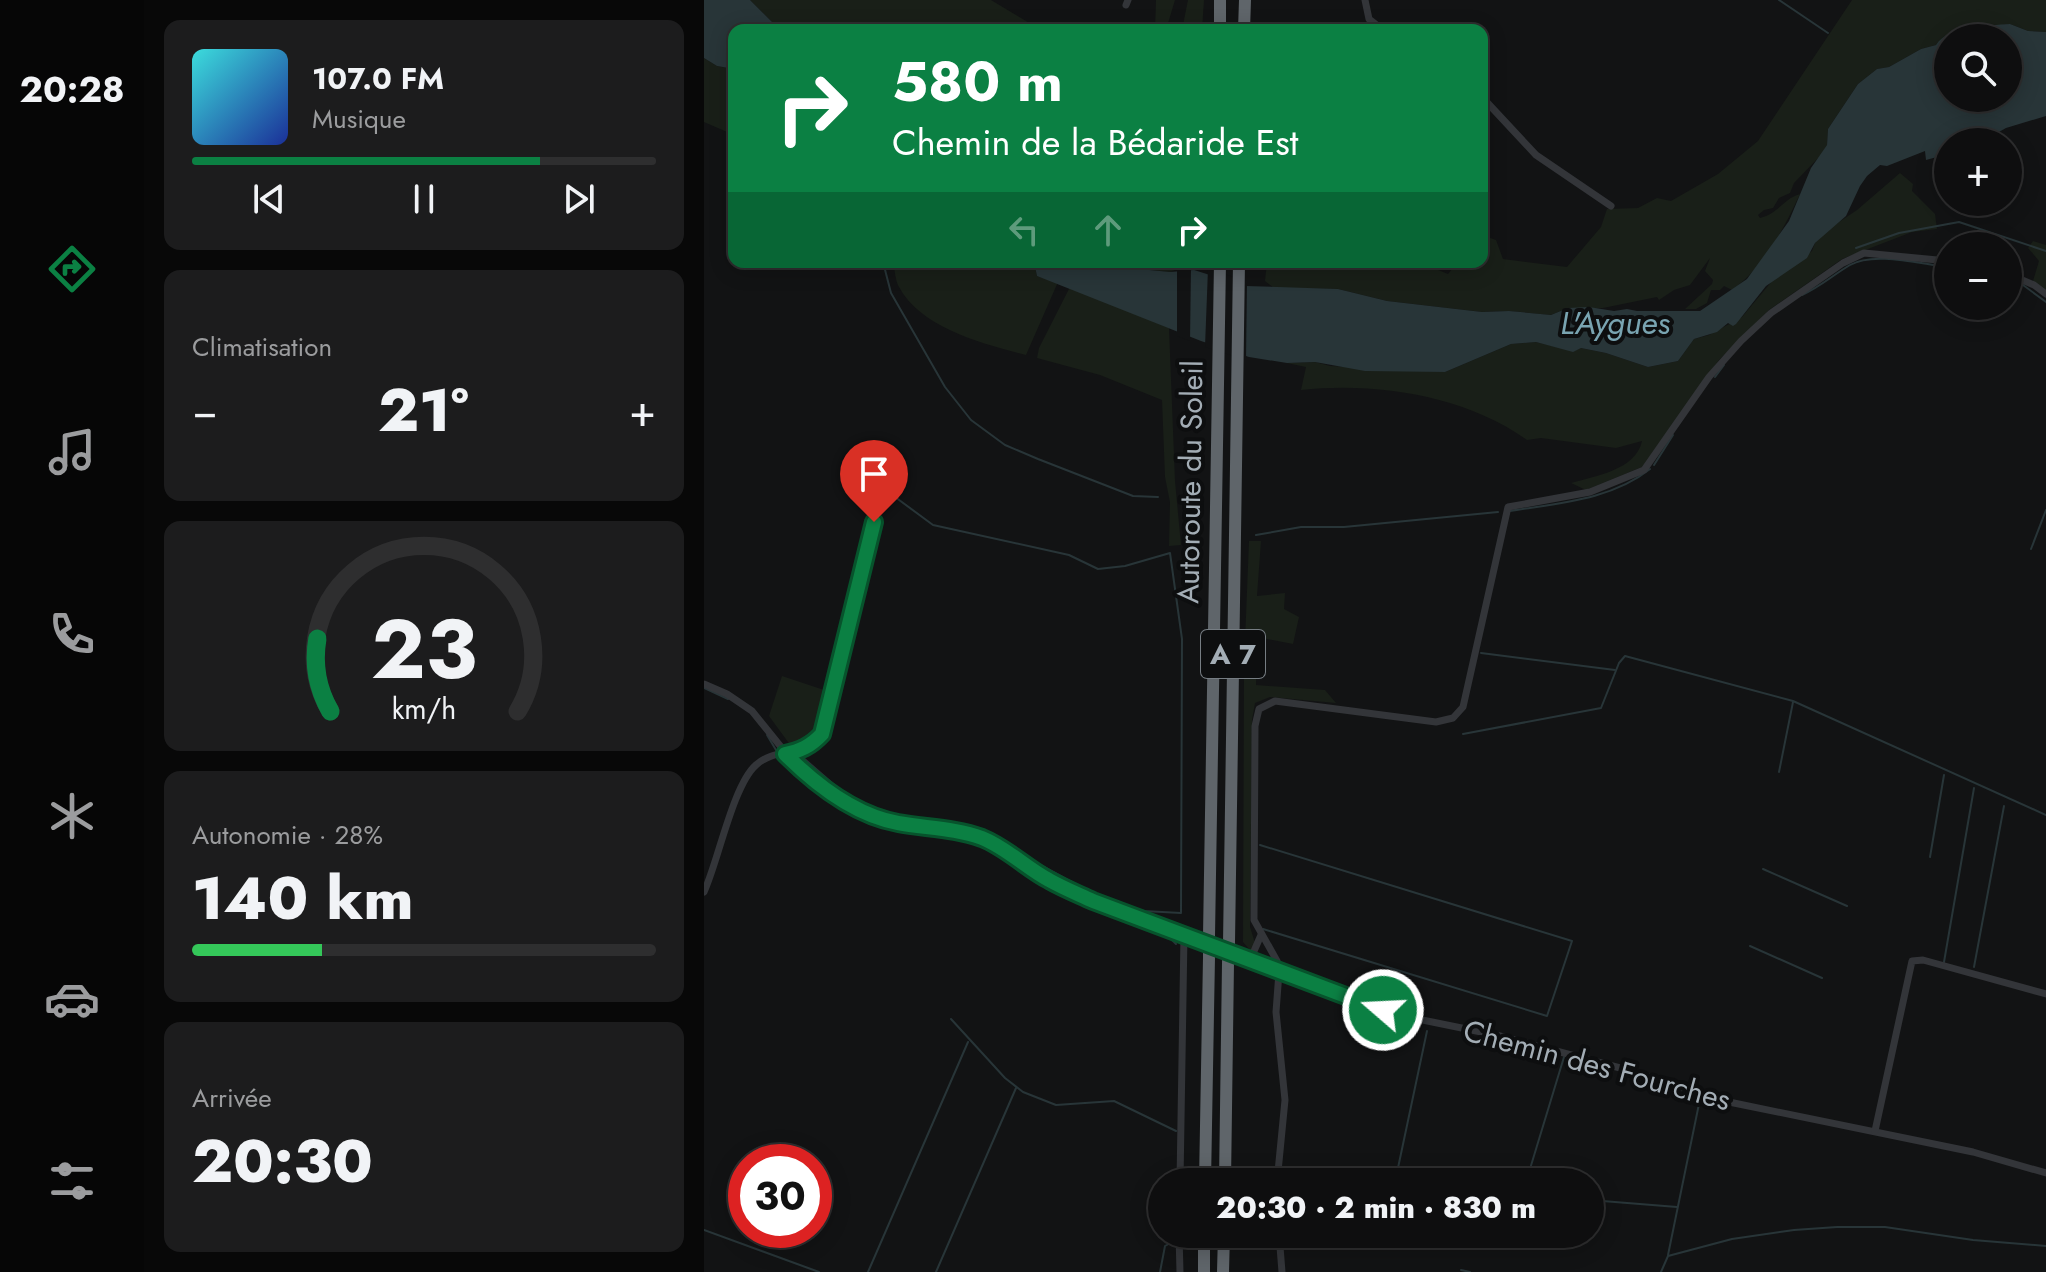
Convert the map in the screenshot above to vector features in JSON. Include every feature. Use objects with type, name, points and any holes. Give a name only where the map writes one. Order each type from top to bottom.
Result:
[{"type":"highway","points":[[1220,0],[1220,24]]},
{"type":"highway","points":[[1244,24],[1245,0]]},
{"type":"highway","name":"Autoroute du Soleil","points":[[1205,1168],[1220,268]]},
{"type":"highway","name":"Autoroute du Soleil","points":[[1225,1168],[1239,268]]},
{"type":"highway","points":[[1204,1248],[1204,1272]]},
{"type":"highway","points":[[1223,1272],[1224,1248]]},
{"type":"street","points":[[1365,0],[1369,19],[1375,24]]},
{"type":"street","points":[[1488,103],[1536,155],[1611,206]]},
{"type":"street","points":[[1278,1168],[1285,1100],[1276,1012],[1279,972],[1277,961],[1254,920],[1255,726],[1259,709],[1275,701],[1436,722],[1453,718],[1463,707],[1508,507],[1590,492],[1644,470],[1709,377],[1741,341],[1771,313],[1843,263],[1864,253],[1934,260]]},
{"type":"street","points":[[2022,280],[2046,294]]},
{"type":"street","points":[[704,892],[752,768],[764,759],[800,751],[815,743],[822,734],[880,496],[885,490]]},
{"type":"street","name":"Chemin des Fourches","points":[[704,684],[727,694],[752,711],[785,754],[842,800],[873,817],[963,832],[985,839],[1048,880],[1093,901],[1279,972],[1403,1016],[1496,1035],[1624,1069],[1729,1102],[1996,1158],[2046,1173]]},
{"type":"street","points":[[1245,959],[1254,951],[1261,935]]},
{"type":"street","points":[[1180,1168],[1188,937]]},
{"type":"street","points":[[1875,1131],[1912,961],[1923,960],[2046,994]]},
{"type":"street","points":[[1179,1248],[1180,1272]]},
{"type":"street","points":[[1280,1248],[1282,1272]]},
{"type":"shaded area","points":[[750,0],[991,0],[1031,24],[774,24]]},
{"type":"shaded area","points":[[1156,0],[1175,0],[1168,24],[1155,24]]},
{"type":"shaded area","points":[[1188,0],[1204,0],[1202,24],[1183,24]]},
{"type":"shaded area","points":[[1852,0],[2046,0],[2046,32],[2028,31],[2022,29],[2022,24],[1934,24],[1934,46],[1921,49],[1889,67],[1877,69],[1858,84],[1828,129],[1827,145],[1822,154],[1794,183],[1790,193],[1779,198],[1773,208],[1758,215],[1760,218],[1766,216],[1800,194],[1764,259],[1732,290],[1724,286],[1720,290],[1711,290],[1707,303],[1696,309],[1685,309],[1712,284],[1713,280],[1705,271],[1710,258],[1690,285],[1674,290],[1659,300],[1657,297],[1603,308],[1568,308],[1551,315],[1482,312],[1387,301],[1338,289],[1274,288],[1265,281],[1266,268],[1434,268],[1448,274],[1453,268],[1488,268],[1488,237],[1496,240],[1503,259],[1567,267],[1601,227],[1607,209],[1638,208],[1657,198],[1671,201],[1718,174],[1758,141]]},
{"type":"shaded area","points":[[704,58],[717,66],[728,68],[728,132],[704,122]]},
{"type":"shaded area","points":[[1900,173],[1913,184],[1912,191],[1934,213],[1937,229],[1912,232],[1842,259],[1769,310],[1719,360],[1642,467],[1586,490],[1571,483],[1623,465],[1632,459],[1642,441],[1616,448],[1541,438],[1527,440],[1476,412],[1418,395],[1359,388],[1301,390],[1306,367],[1287,363],[1315,362],[1330,366],[1445,372],[1511,344],[1536,342],[1573,351],[1581,348],[1606,353],[1648,367],[1678,361],[1694,339],[1709,335],[1742,317],[1773,280],[1812,251],[1815,243],[1830,228],[1857,210]]},
{"type":"shaded area","points":[[2033,241],[2046,245],[2046,291],[2033,281],[2039,261],[2028,248]]},
{"type":"shaded area","points":[[894,268],[1035,268],[1037,276],[1058,282],[1026,355],[991,346],[938,324],[909,301],[896,278]]},
{"type":"shaded area","points":[[1129,268],[1175,268],[1170,272]]},
{"type":"shaded area","points":[[1070,287],[1169,328],[1175,481],[1181,545],[1169,546],[1170,502],[1165,477],[1162,400],[1100,375],[1037,358],[1039,348]]},
{"type":"shaded area","points":[[1249,541],[1261,541],[1257,596],[1285,593],[1284,609],[1299,617],[1293,644],[1257,637],[1256,685],[1325,690],[1336,703],[1270,697],[1255,703],[1252,720],[1250,927],[1255,943],[1250,950],[1243,942],[1244,666]]},
{"type":"shaded area","points":[[782,676],[827,691],[820,727],[810,739],[791,746],[769,716]]},
{"type":"water","points":[[704,0],[750,0],[774,24],[728,24],[728,68],[717,66],[704,58]]},
{"type":"water","name":"L'Aygues","points":[[2022,29],[2046,32],[2046,116],[2006,128],[1934,128],[1934,158],[1926,160],[1925,151],[1887,166],[1880,165],[1860,186],[1846,216],[1815,243],[1807,258],[1766,286],[1736,324],[1728,323],[1717,332],[1694,339],[1678,361],[1648,367],[1606,353],[1581,348],[1573,352],[1536,342],[1511,344],[1445,372],[1365,371],[1315,362],[1287,363],[1249,357],[1201,341],[1037,276],[1035,268],[1194,270],[1245,286],[1338,289],[1387,301],[1482,312],[1551,315],[1568,308],[1589,307],[1614,311],[1700,311],[1747,279],[1789,221],[1811,168],[1827,145],[1828,129],[1858,84],[1877,69],[1889,67],[1921,49],[1934,46],[1934,112],[2022,112]]},
{"type":"pier","points":[[1177,268],[1191,268],[1190,341],[1177,336]]},
{"type":"pier","points":[[1208,269],[1247,281],[1246,360],[1205,347]]},
{"type":"waterway","points":[[1779,0],[1828,33]]},
{"type":"waterway","points":[[1856,248],[1899,233],[1959,222],[2046,251]]},
{"type":"waterway","points":[[1802,295],[1860,261],[1884,259],[1934,265]]},
{"type":"waterway","points":[[885,268],[891,293],[945,387],[971,420],[1005,445],[1038,459],[1133,496],[1158,497]]},
{"type":"waterway","points":[[2022,285],[2046,302]]},
{"type":"waterway","points":[[1715,377],[1724,365]]},
{"type":"waterway","points":[[1654,465],[1673,435]]},
{"type":"waterway","points":[[1510,511],[1601,494],[1650,469]]},
{"type":"waterway","points":[[881,814],[974,829],[1083,888],[1125,906],[1144,911],[1181,913],[1182,639],[1170,553],[1125,566],[1098,569],[1069,555],[933,525],[891,494]]},
{"type":"waterway","points":[[2031,549],[2046,510]]},
{"type":"waterway","points":[[1256,535],[1301,527],[1344,527],[1498,512]]},
{"type":"waterway","points":[[1481,653],[1615,670]]},
{"type":"waterway","points":[[1463,734],[1601,708],[1619,663],[1625,656],[1793,701],[2046,815]]},
{"type":"waterway","points":[[704,688],[728,699]]},
{"type":"waterway","points":[[1779,772],[1793,702]]},
{"type":"waterway","points":[[767,735],[776,750]]},
{"type":"waterway","points":[[800,755],[838,788],[875,812]]},
{"type":"waterway","points":[[788,762],[827,795],[870,820],[903,829],[964,838],[998,852]]},
{"type":"waterway","points":[[1930,857],[1944,775]]},
{"type":"waterway","points":[[1944,962],[1974,788]]},
{"type":"waterway","points":[[1974,967],[2004,806]]},
{"type":"waterway","points":[[1260,845],[1572,941],[1547,1016],[1263,929]]},
{"type":"waterway","points":[[1014,862],[1059,891],[1170,938],[1176,944]]},
{"type":"waterway","points":[[1763,869],[1847,906]]},
{"type":"waterway","points":[[1750,946],[1822,978]]},
{"type":"waterway","points":[[951,1019],[1005,1078],[1023,1092],[1056,1105],[1114,1101],[1176,1131]]},
{"type":"waterway","points":[[1398,1168],[1427,1031]]},
{"type":"waterway","points":[[868,1272],[968,1042]]},
{"type":"waterway","points":[[1530,1168],[1564,1057]]},
{"type":"waterway","points":[[1693,1087],[1727,1097]]},
{"type":"waterway","points":[[936,1272],[1016,1088]]},
{"type":"waterway","points":[[1668,1255],[1700,1099]]},
{"type":"waterway","points":[[1604,1201],[1677,1207]]},
{"type":"waterway","points":[[1661,1272],[1668,1256],[1732,1239],[1837,1227],[1885,1227],[1973,1240],[2046,1246]]},
{"type":"waterway","points":[[704,1230],[819,1272]]},
{"type":"waterway","points":[[1160,1272],[1165,1248]]},
{"type":"waterway","points":[[1461,1270],[1470,1272]]},
{"type":"route","points":[[874,522],[822,734],[815,743],[785,754],[794,763],[842,800],[873,817],[985,839],[1048,880],[1093,901],[1383,1010]]}]
